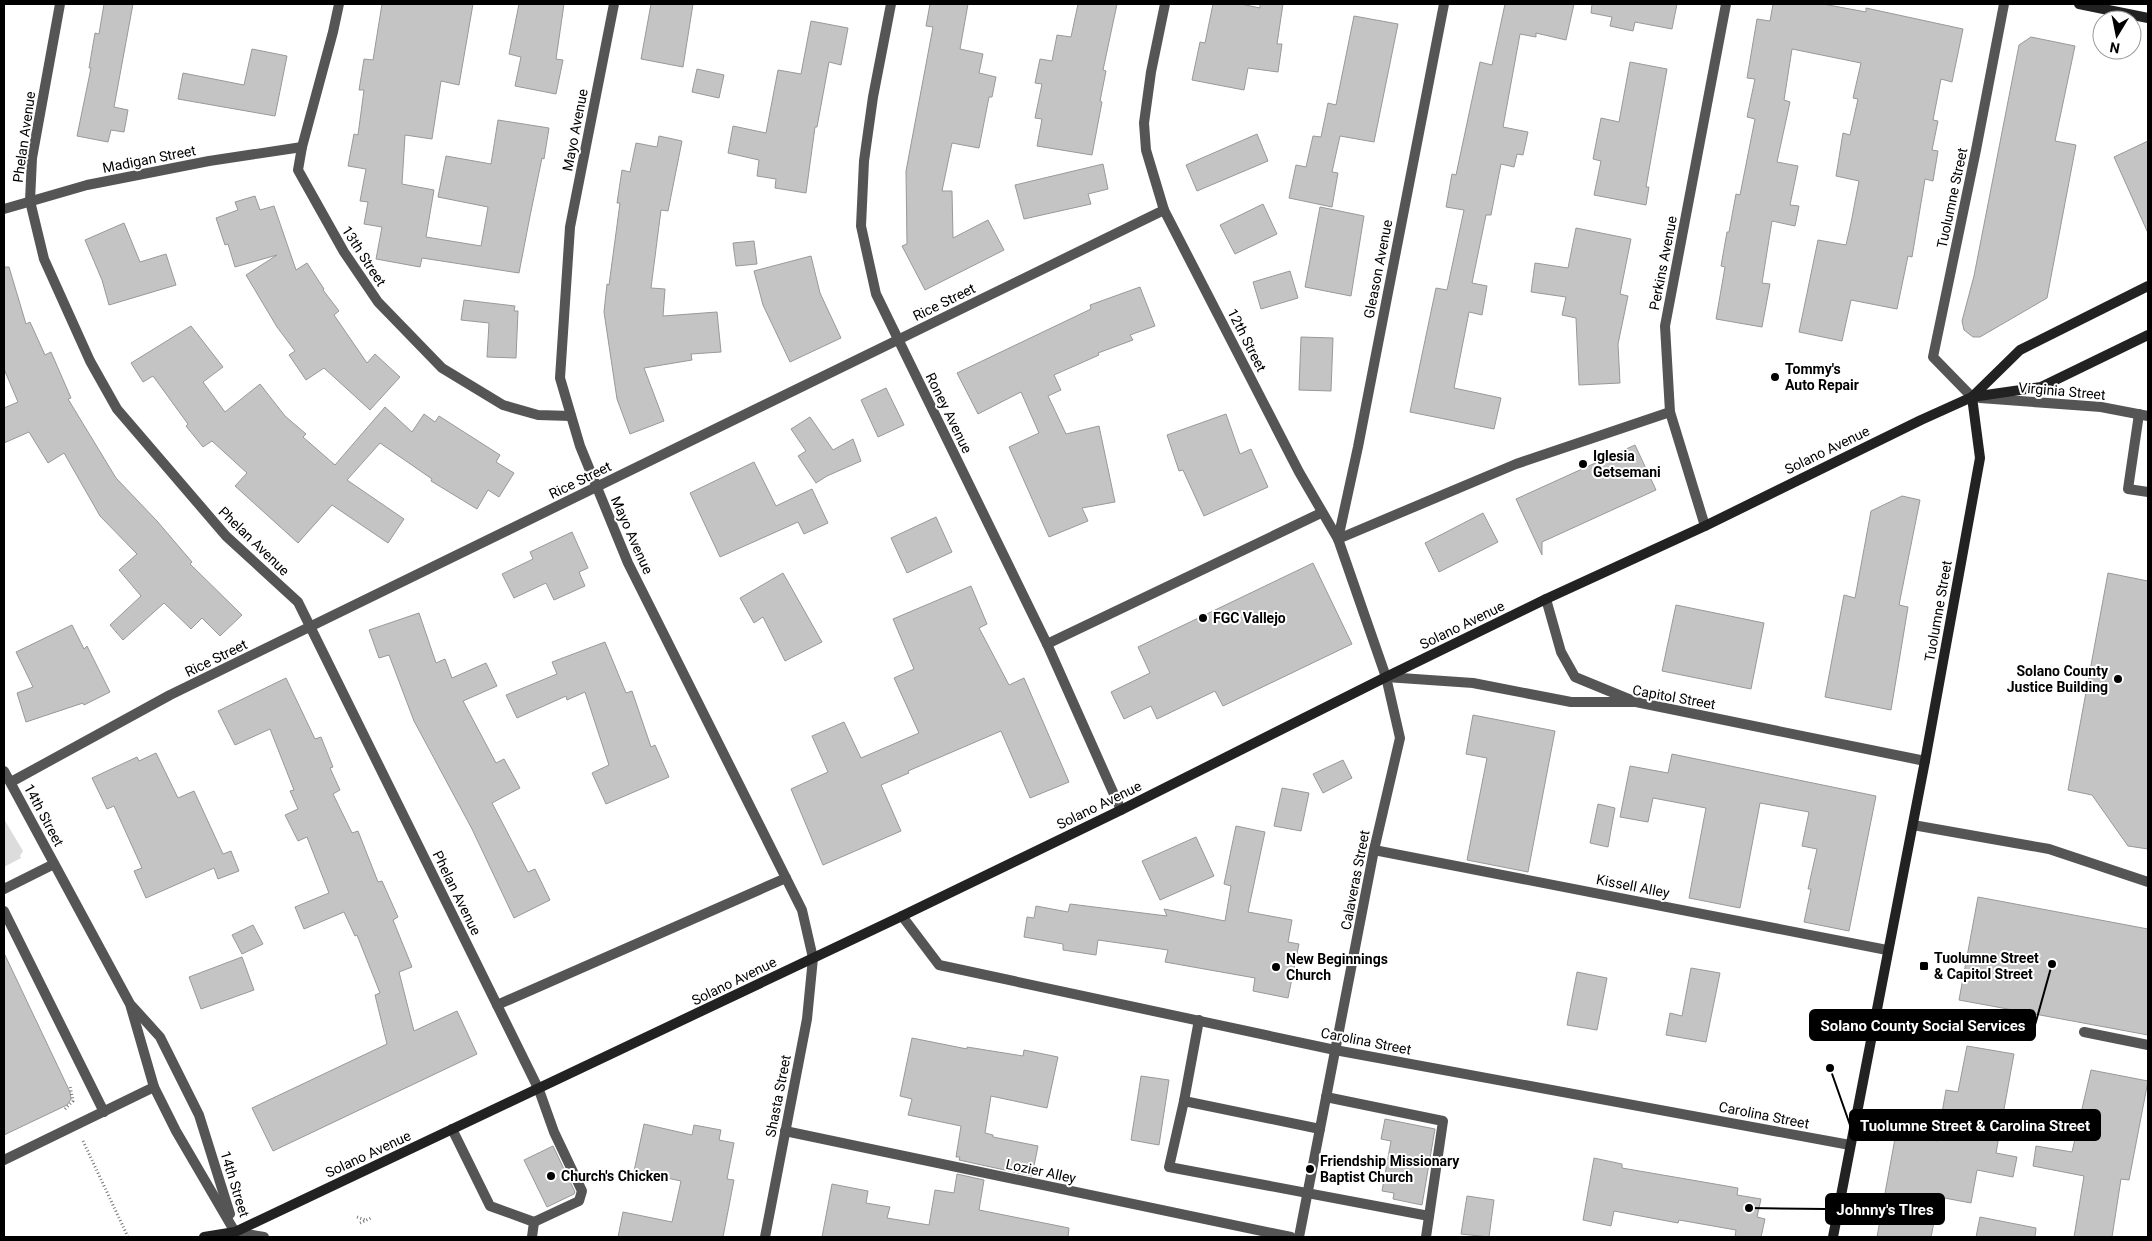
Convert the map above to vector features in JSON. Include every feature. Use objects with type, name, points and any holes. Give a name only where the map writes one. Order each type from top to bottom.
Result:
[{"type":"main road","points":[[2079,4],[2148,18]]},
{"type":"main road","name":"Solano Avenue","points":[[1972,397],[2020,350],[2148,286]]},
{"type":"main road","name":"Solano Avenue","points":[[204,1237],[233,1235],[539,1090],[1121,810],[1386,677],[1706,526],[1972,397],[2041,387],[2148,336]]},
{"type":"main road","name":"Tuolumne Street","points":[[1832,1237],[1925,761],[1980,458],[1972,397]]},
{"type":"street","name":"Phelan Avenue","points":[[60,4],[32,158],[30,201],[44,258],[90,361],[117,409],[226,536],[298,602],[539,1090],[554,1132],[582,1191],[579,1201],[534,1222]]},
{"type":"street","name":"13th Street","points":[[339,4],[302,147],[298,170],[344,252],[378,302],[442,368],[503,406],[538,415],[571,416]]},
{"type":"street","name":"Mayo Avenue","points":[[614,4],[570,227],[560,378],[580,446],[628,563],[802,910],[813,958]]},
{"type":"street","name":"Roney Avenue","points":[[891,4],[870,115],[864,161],[861,226],[876,294],[1046,644],[1121,810]]},
{"type":"street","name":"12th Street","points":[[1165,4],[1151,72],[1144,122],[1146,150],[1164,210],[1321,513],[1338,539],[1386,677]]},
{"type":"street","name":"Gleason Avenue","points":[[1338,539],[1358,447],[1444,4]]},
{"type":"street","name":"Perkins Avenue","points":[[1706,526],[1670,412],[1666,326],[1726,4]]},
{"type":"street","name":"Tuolumne Street","points":[[1972,397],[1933,357],[2004,4]]},
{"type":"street","name":"Madigan Street","points":[[4,209],[106,181],[209,161],[302,147]]},
{"type":"street","name":"Rice Street","points":[[11,782],[170,695],[1164,210]]},
{"type":"street","name":"Virginia Street","points":[[1972,397],[2102,407],[2144,415]]},
{"type":"street","points":[[1338,539],[1516,464],[1670,412]]},
{"type":"street","points":[[2144,415],[2128,489],[2148,492]]},
{"type":"street","points":[[1046,644],[1321,513]]},
{"type":"street","points":[[1546,600],[1561,652],[1575,677],[1636,702]]},
{"type":"street","name":"Capitol Street","points":[[1386,677],[1473,683],[1571,702],[1636,702],[1925,761]]},
{"type":"street","name":"Calaveras Street","points":[[1299,1237],[1374,850],[1400,738],[1386,677]]},
{"type":"street","name":"14th Street","points":[[4,771],[130,1004],[154,1087],[233,1235]]},
{"type":"street","points":[[1912,825],[2049,849],[2148,882]]},
{"type":"street","name":"Kissell Alley","points":[[1374,850],[1887,950]]},
{"type":"street","points":[[4,889],[54,864]]},
{"type":"street","points":[[497,1005],[786,878]]},
{"type":"street","name":"Carolina Street","points":[[902,916],[939,965],[1336,1050],[1850,1146]]},
{"type":"street","points":[[5,917],[104,1112]]},
{"type":"street","name":"Shasta Street","points":[[765,1237],[806,1019],[813,958]]},
{"type":"street","name":"14th Street","points":[[130,1004],[160,1037],[199,1115],[233,1235]]},
{"type":"street","points":[[1199,1020],[1169,1167],[1429,1216]]},
{"type":"street","points":[[2084,1032],[2148,1045]]},
{"type":"street","points":[[4,1160],[154,1087]]},
{"type":"street","points":[[1326,1097],[1443,1121],[1426,1237]]},
{"type":"street","points":[[1184,1101],[1320,1129]]},
{"type":"street","points":[[452,1130],[490,1206],[534,1222],[532,1237]]},
{"type":"street","name":"Lozier Alley","points":[[785,1131],[1291,1237]]},
{"type":"street","points":[[233,1235],[264,1237]]},
{"type":"path","points":[[59,1112],[67,1108],[73,1101],[72,1090],[68,1082]]},
{"type":"path","points":[[75,1125],[128,1237]]},
{"type":"path","points":[[357,1217],[366,1220]]},
{"type":"path","points":[[360,1223],[371,1218]]},
{"type":"shaded area","points":[[4,819],[23,851],[20,856],[21,858],[4,867]]},
{"type":"building","points":[[104,4],[133,4],[114,107],[128,110],[124,132],[111,130],[108,142],[77,136],[91,68],[89,68],[95,33],[99,34]]},
{"type":"building","points":[[382,4],[473,4],[459,85],[441,81],[432,139],[405,135],[402,184],[434,190],[426,237],[481,246],[488,207],[438,197],[446,156],[491,164],[498,120],[549,128],[519,273],[422,258],[420,267],[376,259],[382,227],[364,224],[368,202],[360,201],[366,169],[348,166],[354,134],[358,135],[364,90],[359,90],[364,59],[373,60]]},
{"type":"building","points":[[519,4],[564,4],[556,59],[563,60],[556,94],[515,86],[521,57],[509,54]]},
{"type":"building","points":[[651,4],[693,4],[683,67],[641,59]]},
{"type":"building","points":[[930,4],[968,4],[960,49],[983,54],[979,73],[996,77],[992,97],[989,97],[979,148],[952,143],[942,191],[952,191],[953,238],[988,220],[1004,250],[925,290],[902,246],[907,244],[906,171],[933,27],[926,26]]},
{"type":"building","points":[[1078,4],[1117,4],[1103,70],[1106,71],[1100,101],[1102,102],[1092,155],[1037,146],[1042,119],[1035,118],[1042,84],[1035,83],[1040,59],[1052,61],[1057,35],[1071,37]]},
{"type":"building","points":[[1213,4],[1241,4],[1260,8],[1260,4],[1283,4],[1277,44],[1282,44],[1278,72],[1248,68],[1244,90],[1192,80],[1200,42],[1205,43]]},
{"type":"building","points":[[1505,4],[1574,4],[1566,40],[1536,33],[1536,37],[1520,34],[1503,127],[1528,132],[1523,155],[1517,154],[1514,167],[1501,164],[1491,215],[1486,215],[1472,283],[1487,286],[1482,315],[1469,312],[1454,388],[1501,398],[1494,429],[1410,412],[1436,288],[1447,290],[1464,210],[1446,207],[1452,174],[1456,175],[1480,62],[1492,65]]},
{"type":"building","points":[[1592,4],[1677,4],[1672,29],[1635,22],[1633,31],[1610,26],[1612,17],[1591,13]]},
{"type":"building","points":[[1773,4],[1823,4],[1866,12],[1866,8],[1963,29],[1952,82],[1941,79],[1933,120],[1938,121],[1932,150],[1938,151],[1933,181],[1925,179],[1912,257],[1908,256],[1897,309],[1851,300],[1842,341],[1799,332],[1818,240],[1846,245],[1859,181],[1836,176],[1843,133],[1850,135],[1858,99],[1853,98],[1861,63],[1792,49],[1784,100],[1790,102],[1777,162],[1798,166],[1790,205],[1799,206],[1795,226],[1772,221],[1762,283],[1770,284],[1762,327],[1716,319],[1725,267],[1721,266],[1727,232],[1729,232],[1736,194],[1740,195],[1755,119],[1747,117],[1755,79],[1747,78],[1757,19],[1770,21]]},
{"type":"building","points":[[1354,16],[1398,24],[1374,142],[1340,136],[1332,172],[1338,173],[1332,207],[1289,198],[1296,165],[1306,167],[1313,136],[1321,137],[1328,103],[1336,105]]},
{"type":"building","points":[[811,21],[848,28],[841,65],[829,62],[817,127],[815,127],[806,193],[775,188],[776,179],[757,176],[759,160],[728,153],[733,126],[766,133],[778,70],[801,74]]},
{"type":"building","points":[[2031,37],[2075,46],[2055,141],[2076,145],[2047,298],[1980,337],[1973,337],[1964,330],[1962,321],[1974,276],[2019,45]]},
{"type":"building","points":[[252,49],[287,56],[275,116],[178,99],[183,73],[244,85]]},
{"type":"building","points":[[1630,62],[1667,69],[1646,187],[1649,187],[1646,205],[1594,195],[1601,161],[1593,159],[1601,118],[1619,122]]},
{"type":"building","points":[[697,69],[724,75],[719,98],[692,92]]},
{"type":"building","points":[[1257,134],[1268,161],[1197,191],[1186,165]]},
{"type":"building","points":[[659,136],[682,141],[668,211],[661,210],[651,288],[665,289],[663,316],[717,312],[721,352],[691,354],[692,360],[644,368],[664,421],[630,434],[617,399],[604,312],[620,203],[617,203],[622,170],[630,172],[636,143],[657,147]]},
{"type":"building","points":[[2148,141],[2148,233],[2114,157]]},
{"type":"building","points":[[1103,164],[1108,189],[1088,194],[1091,204],[1024,219],[1015,185]]},
{"type":"building","points":[[255,196],[260,210],[274,206],[296,270],[307,263],[323,290],[339,311],[334,315],[367,363],[375,354],[400,377],[370,410],[324,368],[306,380],[289,355],[295,351],[277,327],[246,275],[277,255],[235,267],[228,244],[225,245],[216,218],[238,210],[235,202]]},
{"type":"building","points":[[1263,204],[1277,234],[1235,254],[1220,225]]},
{"type":"building","points":[[1320,207],[1364,216],[1351,296],[1305,287]]},
{"type":"building","points":[[124,223],[140,262],[166,254],[176,285],[109,305],[102,280],[85,240]]},
{"type":"building","points":[[1576,228],[1631,239],[1620,294],[1628,296],[1618,344],[1620,383],[1579,385],[1576,318],[1562,315],[1566,297],[1531,292],[1535,263],[1568,268]]},
{"type":"building","points":[[754,241],[757,264],[736,266],[733,243]]},
{"type":"building","points":[[811,256],[820,293],[841,338],[790,362],[763,305],[754,271]]},
{"type":"building","points":[[4,267],[9,267],[26,324],[30,322],[45,355],[51,352],[71,398],[68,399],[116,478],[157,521],[192,562],[190,564],[242,615],[220,636],[202,618],[191,629],[164,603],[123,640],[110,625],[141,596],[119,570],[137,554],[100,516],[64,453],[48,463],[29,432],[4,443],[4,408],[18,402],[4,369]]},
{"type":"building","points":[[1290,271],[1298,298],[1261,309],[1253,282]]},
{"type":"building","points":[[1140,287],[1155,326],[1130,335],[1133,340],[1098,353],[1099,355],[1054,375],[1061,390],[1048,396],[1066,434],[1099,426],[1115,502],[1082,508],[1088,521],[1049,537],[1009,447],[1039,433],[1021,392],[978,414],[957,373],[1091,309],[1090,305]]},
{"type":"building","points":[[464,300],[515,306],[514,311],[518,311],[516,358],[487,357],[489,323],[461,320]]},
{"type":"building","points":[[191,326],[223,367],[203,382],[225,412],[260,384],[285,416],[306,434],[303,437],[335,465],[385,407],[412,432],[424,414],[435,422],[439,416],[500,455],[496,462],[514,473],[499,497],[488,490],[477,509],[431,481],[432,479],[380,443],[347,480],[404,519],[388,543],[332,505],[298,543],[235,486],[247,473],[212,441],[203,447],[186,426],[188,424],[153,376],[143,382],[131,363]]},
{"type":"building","points":[[1301,337],[1333,338],[1331,391],[1299,390]]},
{"type":"building","points":[[886,388],[904,425],[878,437],[861,400]]},
{"type":"building","points":[[1226,414],[1240,454],[1251,449],[1268,487],[1204,516],[1183,470],[1179,471],[1167,435]]},
{"type":"building","points":[[810,417],[833,450],[853,439],[861,461],[816,483],[798,456],[806,451],[791,429]]},
{"type":"building","points":[[1635,445],[1656,490],[1542,542],[1542,555],[1516,499]]},
{"type":"building","points":[[754,462],[776,506],[812,489],[828,523],[804,534],[798,522],[720,557],[690,493]]},
{"type":"building","points":[[1902,496],[1920,500],[1899,605],[1908,607],[1891,710],[1825,697],[1844,595],[1855,598],[1871,511]]},
{"type":"building","points":[[1483,513],[1498,542],[1439,572],[1425,543]]},
{"type":"building","points":[[936,517],[952,552],[907,573],[891,538]]},
{"type":"building","points":[[572,532],[588,568],[579,572],[585,586],[554,600],[546,583],[514,598],[502,574],[533,559],[530,552]]},
{"type":"building","points":[[1313,563],[1352,644],[1223,706],[1215,691],[1157,719],[1151,706],[1124,719],[1111,692],[1150,673],[1138,647]]},
{"type":"building","points":[[783,573],[822,642],[785,661],[763,617],[754,623],[740,598]]},
{"type":"building","name":"Solano County Justice Building","points":[[2108,573],[2148,581],[2148,849],[2128,846],[2092,795],[2068,790]]},
{"type":"building","points":[[971,586],[987,624],[979,628],[1009,685],[1024,678],[1069,782],[1030,798],[1001,731],[908,771],[909,773],[881,785],[901,831],[823,865],[791,789],[828,772],[812,736],[844,722],[861,758],[919,733],[894,678],[914,669],[893,619]]},
{"type":"building","points":[[1676,605],[1764,623],[1751,689],[1662,671]]},
{"type":"building","points":[[419,613],[436,663],[445,659],[452,678],[486,663],[497,686],[463,701],[496,763],[504,759],[520,788],[492,803],[528,872],[535,869],[550,900],[514,918],[472,829],[414,721],[389,655],[379,658],[369,630]]},
{"type":"building","points":[[72,625],[84,649],[87,646],[110,692],[84,705],[83,703],[26,722],[17,693],[33,687],[16,652]]},
{"type":"building","points":[[605,642],[626,693],[632,691],[651,747],[655,745],[669,777],[606,804],[592,773],[609,765],[585,692],[567,700],[566,696],[517,718],[506,695],[557,674],[552,662]]},
{"type":"building","points":[[286,678],[315,739],[321,737],[333,767],[330,768],[340,790],[333,794],[352,833],[358,831],[378,882],[382,881],[398,917],[393,920],[412,967],[399,972],[414,1031],[457,1011],[477,1054],[273,1151],[252,1108],[387,1044],[375,995],[380,993],[357,935],[355,936],[344,912],[304,929],[295,907],[329,893],[307,837],[298,841],[285,815],[298,809],[290,791],[294,790],[270,729],[235,745],[218,711]]},
{"type":"building","points":[[1473,715],[1555,731],[1528,872],[1467,860],[1487,758],[1466,754]]},
{"type":"building","points":[[156,753],[178,798],[194,791],[223,854],[231,851],[239,871],[218,879],[214,868],[146,898],[134,871],[142,868],[114,806],[107,809],[92,778],[137,757],[139,761]]},
{"type":"building","points":[[1672,754],[1876,796],[1849,931],[1804,922],[1811,889],[1808,889],[1817,849],[1802,846],[1809,812],[1760,803],[1740,908],[1689,898],[1706,808],[1653,798],[1648,822],[1620,817],[1630,766],[1668,773]]},
{"type":"building","points":[[1343,760],[1352,778],[1323,793],[1313,774]]},
{"type":"building","points":[[1282,788],[1309,793],[1301,831],[1274,826]]},
{"type":"building","points":[[1598,804],[1615,808],[1608,847],[1590,843]]},
{"type":"building","points":[[1236,826],[1265,832],[1248,912],[1292,920],[1288,942],[1299,944],[1288,998],[1253,991],[1255,978],[1165,962],[1168,950],[1098,940],[1096,955],[1063,950],[1063,944],[1024,937],[1027,917],[1034,918],[1036,906],[1068,912],[1070,904],[1167,916],[1164,909],[1225,921],[1231,886],[1224,884]]},
{"type":"building","points":[[1196,837],[1214,876],[1160,900],[1142,861]]},
{"type":"building","points":[[1978,897],[2148,929],[2148,1035],[1959,1000]]},
{"type":"building","points":[[253,925],[263,944],[242,954],[232,935]]},
{"type":"building","points":[[4,953],[70,1092],[71,1099],[67,1105],[4,1135]]},
{"type":"building","points":[[242,957],[254,990],[201,1009],[189,977]]},
{"type":"building","points":[[1691,968],[1720,973],[1706,1042],[1666,1035],[1670,1013],[1682,1016]]},
{"type":"building","points":[[1577,972],[1607,978],[1597,1030],[1567,1025]]},
{"type":"building","points":[[912,1038],[967,1049],[967,1047],[1023,1056],[1024,1050],[1058,1057],[1047,1108],[991,1096],[985,1133],[993,1135],[993,1137],[1038,1146],[1032,1176],[959,1160],[960,1157],[956,1157],[961,1126],[908,1115],[912,1099],[900,1096]]},
{"type":"building","points":[[1967,1046],[2014,1054],[1996,1153],[2017,1157],[2013,1177],[1977,1170],[1971,1203],[1939,1197],[1931,1237],[1877,1237],[1896,1133],[1937,1141],[1946,1090],[1958,1092]]},
{"type":"building","points":[[2091,1070],[2148,1081],[2129,1180],[2121,1179],[2112,1237],[2074,1237],[2084,1176],[2033,1166],[2036,1146],[2072,1152]]},
{"type":"building","points":[[1141,1076],[1169,1080],[1159,1145],[1131,1140]]},
{"type":"building","points":[[1385,1119],[1435,1129],[1422,1205],[1393,1199],[1394,1193],[1382,1191],[1391,1141],[1381,1139]]},
{"type":"building","points":[[644,1124],[692,1135],[694,1125],[721,1130],[719,1140],[734,1143],[727,1179],[734,1180],[723,1237],[618,1237],[623,1212],[672,1222],[681,1181],[634,1171]]},
{"type":"building","name":"Church's Chicken","points":[[553,1146],[575,1192],[547,1207],[524,1160]]},
{"type":"building","points":[[1594,1158],[1622,1164],[1622,1168],[1738,1188],[1737,1195],[1761,1199],[1757,1217],[1765,1219],[1761,1237],[1735,1237],[1736,1230],[1679,1220],[1678,1223],[1614,1211],[1611,1226],[1583,1220]]},
{"type":"building","points":[[957,1174],[984,1180],[979,1210],[1069,1228],[1068,1237],[822,1237],[832,1184],[868,1191],[866,1203],[890,1207],[887,1218],[929,1225],[935,1190],[954,1193]]},
{"type":"building","points":[[1467,1196],[1494,1200],[1489,1237],[1461,1234]]},
{"type":"building","points":[[1980,1217],[2036,1228],[2035,1237],[1976,1237]]},
{"type":"place","name":"Tommy's Auto Repair","points":[[1775,377]]},
{"type":"place","name":"Iglesia Getsemani","points":[[1583,464]]},
{"type":"place","name":"FGC Vallejo","points":[[1203,618]]},
{"type":"place","name":"Solano County Justice Building","points":[[2118,679]]},
{"type":"place","name":"Solano County Social Services","points":[[2052,964]]},
{"type":"place","name":"Tuolumne Street & Capitol Street","points":[[1924,966]]},
{"type":"place","name":"New Beginnings Church","points":[[1276,967]]},
{"type":"place","name":"Tuolumne Street & Carolina Street","points":[[1830,1068]]},
{"type":"place","name":"Friendship Missionary Baptist Church","points":[[1310,1169]]},
{"type":"place","name":"Church's Chicken","points":[[551,1176]]},
{"type":"place","name":"Johnny's TIres","points":[[1749,1208]]}]
